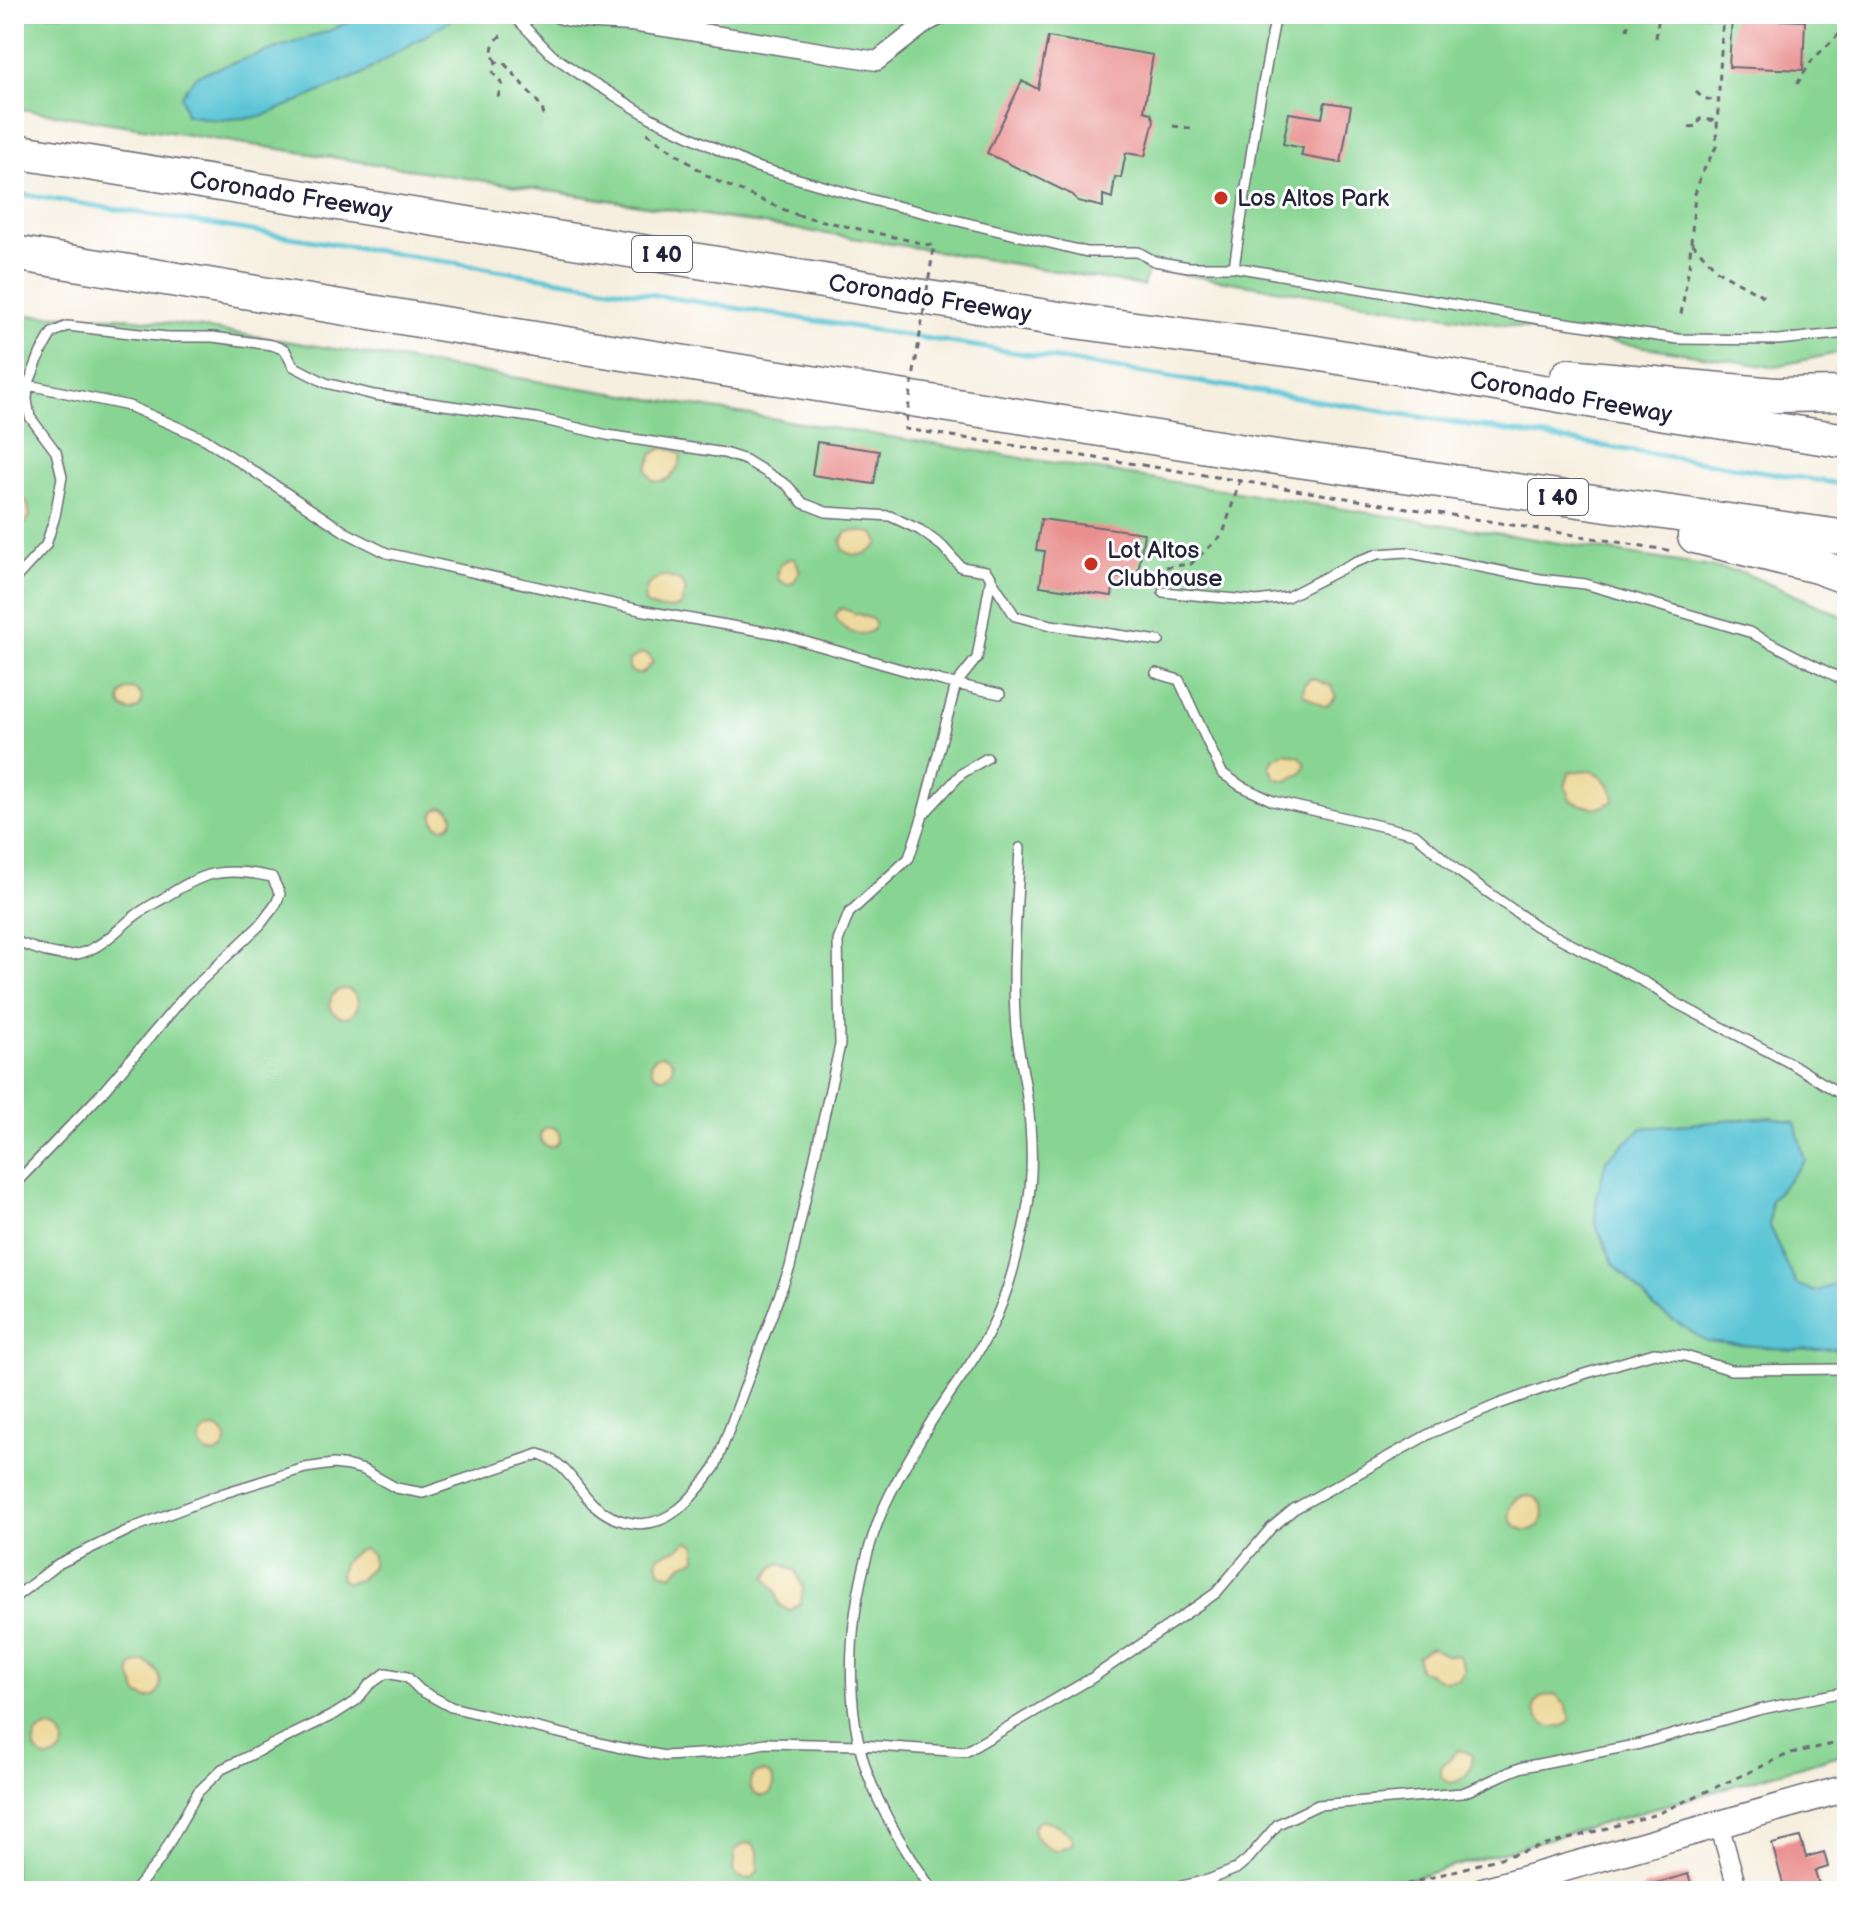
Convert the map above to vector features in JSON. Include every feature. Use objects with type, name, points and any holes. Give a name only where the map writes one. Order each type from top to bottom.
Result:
[{"type":"highway","name":"Coronado Freeway","points":[[14,151],[1044,316],[1310,352],[1847,441]]},
{"type":"highway","name":"I 40","points":[[14,253],[1270,456],[1847,538]]},
{"type":"highway","points":[[1310,352],[1775,395],[1847,394]]},
{"type":"highway","points":[[1270,456],[1706,538],[1817,566],[1840,589]]},
{"type":"street","points":[[559,14],[877,61],[927,22],[943,14]]},
{"type":"street","points":[[1483,1891],[1847,1788]]},
{"type":"street","points":[[1719,1824],[1738,1891]]},
{"type":"lane","points":[[1234,267],[1276,14]]},
{"type":"lane","points":[[522,15],[552,55],[651,118],[753,166],[876,201],[1087,252],[1138,252],[1154,261],[1189,267],[1234,267],[1539,319],[1678,339],[1778,340],[1847,333]]},
{"type":"lane","points":[[14,580],[46,545],[55,516],[62,477],[56,452],[30,417],[27,400],[28,385],[41,352],[52,333],[67,326],[167,337],[213,337],[272,345],[285,350],[293,366],[326,383],[362,392],[536,418],[607,435],[691,447],[746,460],[787,485],[803,503],[826,512],[867,517],[890,516],[920,530],[942,546],[961,567],[986,571],[1015,616],[1051,625],[1159,641]]},
{"type":"lane","points":[[14,382],[129,406],[205,439],[345,532],[387,553],[640,610],[778,634],[1000,694]]},
{"type":"lane","points":[[1163,592],[1257,601],[1287,597],[1355,562],[1378,554],[1406,552],[1540,579],[1585,584],[1634,598],[1749,632],[1847,682]]},
{"type":"lane","points":[[14,1598],[58,1564],[135,1527],[224,1493],[305,1468],[333,1464],[364,1470],[396,1488],[423,1493],[539,1454],[551,1457],[572,1476],[595,1506],[619,1521],[648,1526],[672,1515],[695,1495],[715,1467],[790,1267],[840,1045],[836,964],[838,941],[849,913],[909,858],[956,684],[977,658],[991,577]]},
{"type":"lane","points":[[1156,673],[1179,680],[1222,773],[1241,786],[1273,801],[1415,834],[1458,871],[1536,926],[1648,984],[1676,1003],[1792,1064],[1847,1098]]},
{"type":"lane","points":[[923,815],[961,774],[987,758]]},
{"type":"lane","points":[[933,1891],[884,1811],[866,1769],[854,1713],[853,1631],[863,1574],[879,1518],[919,1441],[983,1344],[1011,1282],[1027,1212],[1031,1145],[1027,1092],[1016,1031],[1014,975],[1020,848]]},
{"type":"lane","points":[[14,941],[44,952],[70,956],[84,952],[104,942],[135,915],[191,880],[220,872],[272,877],[280,894],[260,925],[185,996],[102,1093],[14,1185]]},
{"type":"lane","points":[[134,1891],[159,1861],[198,1792],[222,1769],[335,1714],[357,1700],[369,1685],[386,1673],[407,1677],[420,1690],[451,1707],[665,1756],[717,1753],[765,1743],[965,1752],[1092,1678],[1216,1593],[1271,1528],[1294,1509],[1431,1433],[1499,1404],[1654,1353],[1685,1356],[1731,1370],[1847,1369]]},
{"type":"lane","points":[[1160,1891],[1208,1880],[1236,1869],[1278,1824],[1318,1805],[1462,1793],[1523,1767],[1640,1744],[1758,1710],[1847,1691]]},
{"type":"path","points":[[1627,30],[1630,14]]},
{"type":"path","points":[[1656,38],[1659,14]]},
{"type":"path","points":[[1681,314],[1695,194],[1716,147],[1723,14]]},
{"type":"path","points":[[1797,84],[1813,59],[1847,27]]},
{"type":"path","points":[[498,97],[502,84],[493,73],[496,62],[491,52],[493,43],[504,33]]},
{"type":"path","points":[[496,62],[504,63],[542,107],[544,117]]},
{"type":"path","points":[[1696,92],[1703,98],[1720,102]]},
{"type":"path","points":[[651,118],[643,130],[712,179],[797,215],[934,246],[905,429],[1686,553]]},
{"type":"path","points":[[1689,127],[1698,126],[1700,119],[1718,121]]},
{"type":"path","points":[[1173,126],[1196,129]]},
{"type":"path","points":[[1691,242],[1718,271],[1765,297]]},
{"type":"path","points":[[1166,567],[1191,564],[1223,534],[1240,480]]},
{"type":"path","points":[[1840,589],[1847,607]]},
{"type":"path","points":[[1383,1891],[1657,1814],[1791,1753],[1847,1741]]},
{"type":"green space","name":"Los Altos Park","points":[[14,14],[1847,14],[1847,351],[1772,367],[1148,269],[1143,286],[924,249],[14,108]]},
{"type":"green space","points":[[14,315],[120,317],[184,325],[1742,572],[1847,618],[1847,1753],[1368,1891],[14,1891]]},
{"type":"sand","points":[[663,448],[681,455],[680,461],[669,478],[653,481],[646,470],[653,453]]},
{"type":"sand","points":[[16,498],[27,501],[30,515],[26,523],[14,528]]},
{"type":"sand","points":[[847,532],[874,533],[879,543],[862,554],[847,553],[841,540]]},
{"type":"sand","points":[[795,559],[800,571],[794,582],[787,585],[778,579],[778,572],[781,564]]},
{"type":"sand","points":[[661,576],[676,579],[684,586],[686,590],[680,606],[661,609],[644,602],[647,586]]},
{"type":"sand","points":[[841,608],[872,619],[875,623],[873,630],[862,634],[846,629],[835,615]]},
{"type":"sand","points":[[642,653],[649,655],[653,662],[643,673],[635,674],[629,669],[629,660]]},
{"type":"sand","points":[[1312,678],[1331,686],[1336,697],[1328,705],[1323,706],[1303,694],[1304,684]]},
{"type":"sand","points":[[131,689],[139,692],[142,700],[139,708],[131,711],[123,708],[120,700],[123,692]]},
{"type":"sand","points":[[1286,753],[1301,757],[1306,764],[1301,774],[1286,781],[1275,778],[1270,767],[1274,758]]},
{"type":"sand","points":[[1589,770],[1606,781],[1614,800],[1593,808],[1570,800],[1565,786],[1570,772]]},
{"type":"sand","points":[[443,807],[450,810],[453,817],[450,824],[443,827],[436,824],[433,817],[436,810]]},
{"type":"sand","points":[[344,989],[354,993],[358,1003],[354,1013],[344,1017],[334,1013],[330,1003],[334,993]]},
{"type":"sand","points":[[662,1055],[670,1058],[673,1066],[670,1074],[662,1077],[654,1074],[651,1066],[654,1058]]},
{"type":"sand","points":[[550,1127],[557,1130],[560,1137],[557,1144],[550,1147],[543,1144],[540,1137],[543,1130]]},
{"type":"sand","points":[[213,1428],[222,1432],[226,1441],[222,1450],[213,1454],[204,1450],[200,1441],[204,1432]]},
{"type":"sand","points":[[1527,1496],[1539,1501],[1544,1513],[1539,1525],[1527,1530],[1515,1525],[1510,1513],[1515,1501]]},
{"type":"sand","points":[[688,1541],[696,1545],[696,1559],[683,1564],[672,1575],[662,1572],[657,1563],[658,1556]]},
{"type":"sand","points":[[364,1549],[372,1555],[372,1566],[359,1580],[346,1583],[341,1579],[343,1564],[350,1556]]},
{"type":"sand","points":[[780,1563],[796,1571],[803,1587],[801,1603],[790,1611],[779,1605],[776,1592],[766,1577]]},
{"type":"sand","points":[[1431,1647],[1445,1655],[1459,1656],[1465,1669],[1459,1679],[1444,1681],[1419,1669],[1417,1656]]},
{"type":"sand","points":[[144,1661],[157,1672],[161,1682],[155,1697],[148,1699],[138,1694],[130,1675],[132,1665]]},
{"type":"sand","points":[[1555,1695],[1566,1705],[1571,1720],[1561,1727],[1550,1727],[1540,1721],[1534,1710],[1542,1696]]},
{"type":"sand","points":[[49,1728],[55,1729],[63,1737],[63,1749],[55,1757],[49,1758],[43,1757],[35,1749],[34,1743],[35,1737],[43,1729]]},
{"type":"sand","points":[[1458,1750],[1472,1756],[1471,1766],[1463,1778],[1450,1783],[1441,1777],[1441,1767]]},
{"type":"sand","points":[[762,1772],[771,1775],[774,1784],[771,1793],[762,1796],[753,1793],[750,1784],[753,1775]]},
{"type":"sand","points":[[1042,1820],[1051,1822],[1071,1836],[1071,1845],[1055,1851],[1039,1841],[1034,1834],[1034,1825]]},
{"type":"sand","points":[[745,1843],[753,1844],[758,1851],[758,1871],[751,1879],[738,1877],[733,1871],[735,1850]]},
{"type":"water","points":[[366,14],[461,14],[360,75],[261,117],[217,120],[186,115],[181,95],[197,75],[331,30]]},
{"type":"water","points":[[1771,1117],[1795,1122],[1805,1161],[1771,1200],[1769,1226],[1796,1284],[1815,1292],[1847,1280],[1847,1348],[1792,1350],[1706,1341],[1656,1309],[1613,1263],[1595,1223],[1597,1195],[1606,1160],[1642,1128]]},
{"type":"building","points":[[1732,18],[1805,21],[1803,70],[1729,67]]},
{"type":"building","points":[[1048,37],[1153,55],[1144,111],[1151,113],[1154,121],[1145,156],[1126,153],[1121,178],[1115,177],[1112,198],[1103,195],[1103,207],[1078,201],[1073,195],[987,153],[1022,81],[1038,89]]},
{"type":"building","points":[[1325,102],[1351,106],[1341,163],[1301,156],[1303,148],[1283,144],[1289,113],[1322,118]]},
{"type":"building","points":[[817,442],[879,451],[874,484],[812,475]]},
{"type":"building","name":"Lot Altos Clubhouse","points":[[1041,519],[1144,533],[1137,580],[1115,577],[1112,596],[1040,586],[1045,551],[1036,550]]},
{"type":"building","points":[[1800,1837],[1806,1857],[1824,1852],[1828,1867],[1815,1871],[1821,1891],[1785,1891],[1772,1844]]},
{"type":"building","points":[[1688,1874],[1693,1891],[1644,1891],[1643,1887]]},
{"type":"waterway","points":[[14,193],[1847,485]]},
{"type":"waterway","points":[[1837,368],[1847,367]]},
{"type":"place","name":"Los Altos Park","points":[[1221,198]]},
{"type":"place","name":"Lot Altos Clubhouse","points":[[1091,564]]}]
